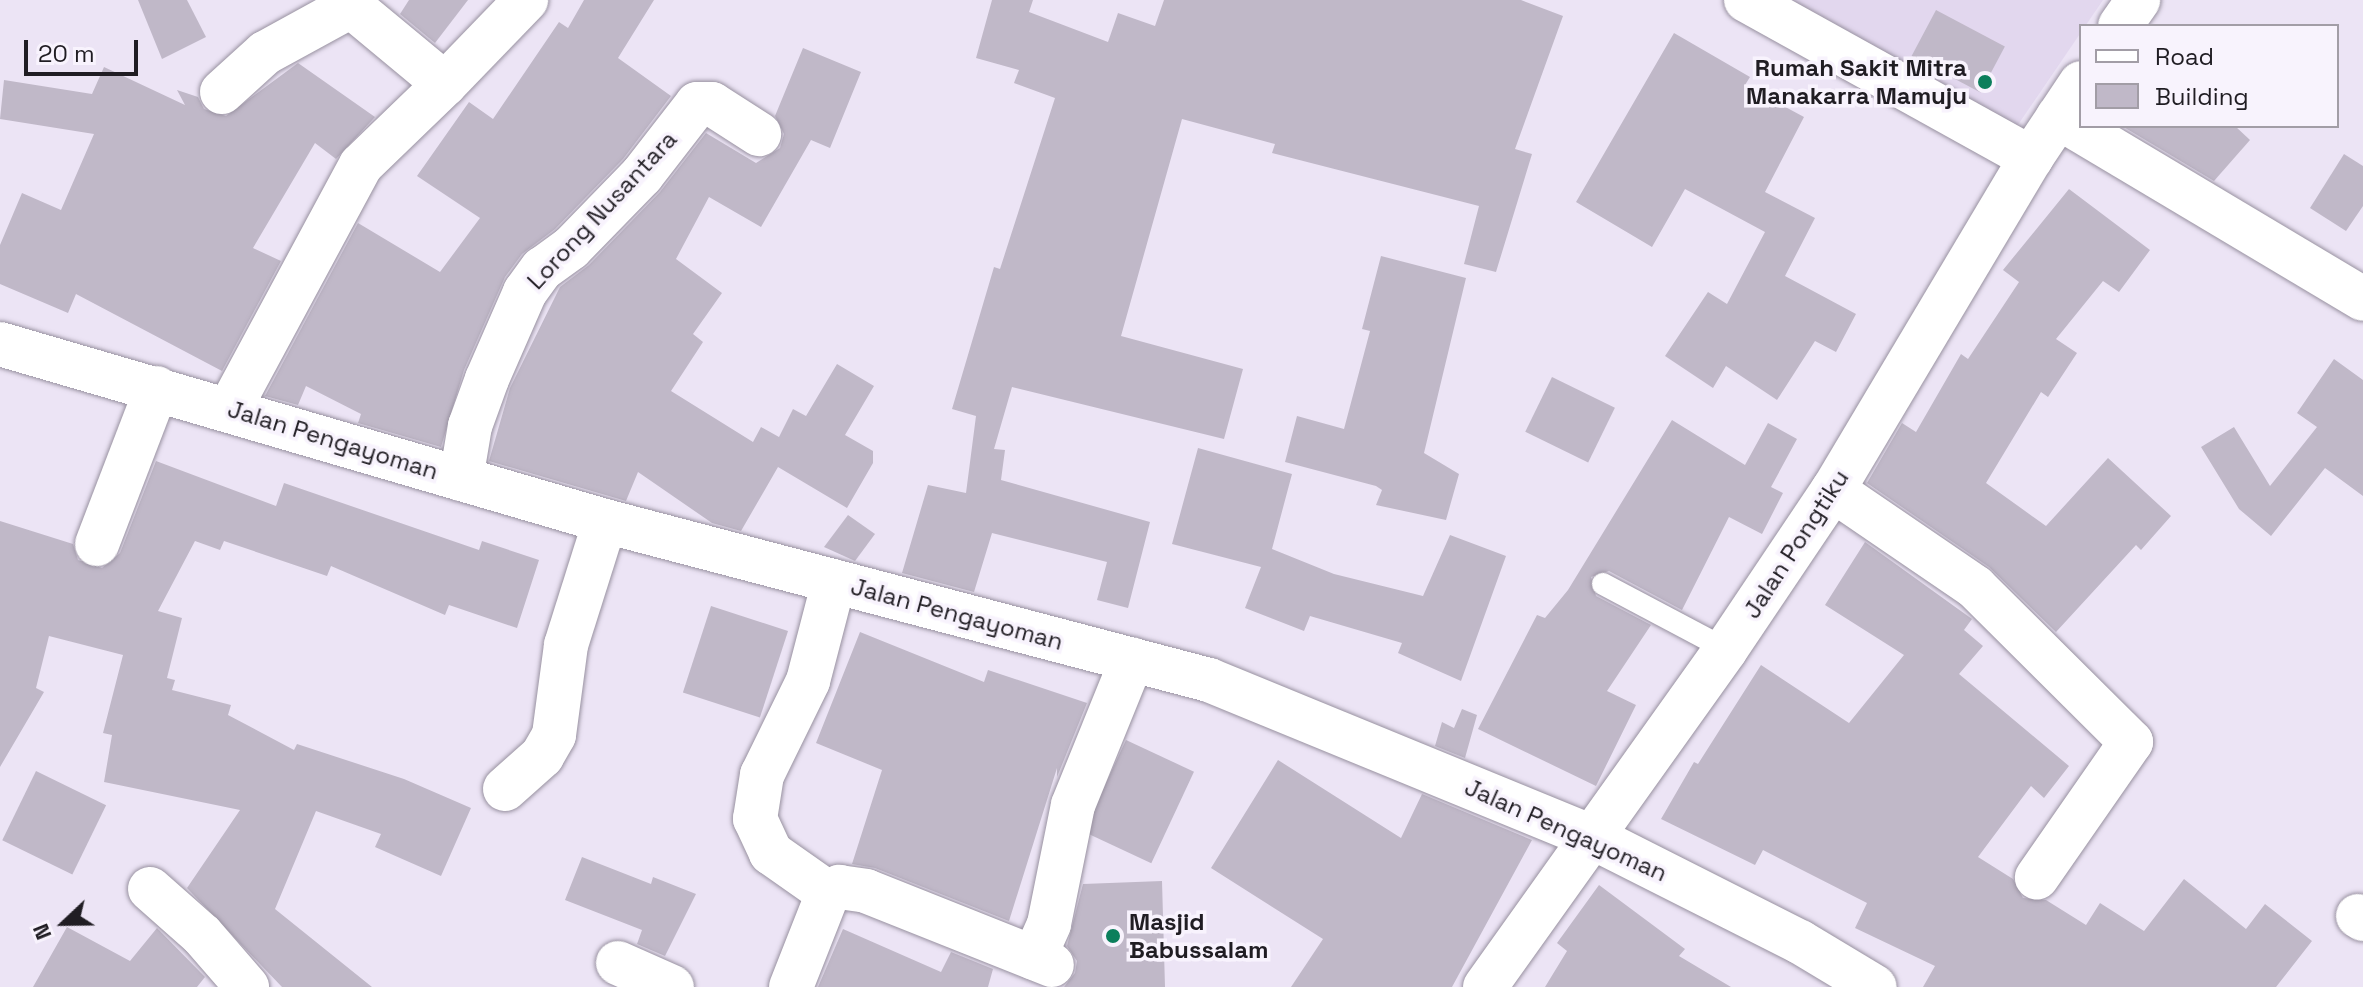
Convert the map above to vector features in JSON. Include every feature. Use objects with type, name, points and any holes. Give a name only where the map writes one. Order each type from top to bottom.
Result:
[{"type":"street","points":[[229,410],[361,165],[526,0]]},
{"type":"street","points":[[1746,0],[2031,158]]},
{"type":"street","points":[[2121,24],[2138,0]]},
{"type":"street","points":[[222,92],[265,53],[347,3],[445,84]]},
{"type":"street","name":"Jalan Pongtiku","points":[[1485,987],[1594,838],[1833,490],[2031,158],[2070,100]]},
{"type":"street","name":"Lorong Nusantara","points":[[461,479],[470,426],[487,379],[525,292],[542,269],[571,248],[642,175],[697,104],[712,104],[759,134]]},
{"type":"street","points":[[2111,128],[2363,299]]},
{"type":"street","name":"Jalan Pengayoman","points":[[0,344],[605,521],[1209,680],[1594,838],[1800,942],[1875,987]]},
{"type":"street","points":[[97,544],[157,388]]},
{"type":"street","points":[[1833,490],[1975,587],[2131,742],[2037,877]]},
{"type":"street","points":[[505,789],[542,756],[554,735],[566,645],[605,521]]},
{"type":"street","points":[[828,893],[771,853],[755,819],[762,775],[808,681],[834,581]]},
{"type":"street","points":[[791,987],[828,893],[839,887],[866,891],[1043,962],[1073,805],[1132,660]]},
{"type":"street","points":[[150,889],[202,935],[247,987]]},
{"type":"street","points":[[618,963],[672,987]]},
{"type":"lane","points":[[1603,584],[1726,649]]},
{"type":"shaded area","name":"Rumah Sakit Mitra Manakarra Mamuju","points":[[1775,0],[2103,0],[2087,24],[2079,24],[2079,35],[2013,132]]},
{"type":"building","points":[[138,0],[187,0],[206,37],[162,59]]},
{"type":"building","points":[[409,0],[468,0],[435,43],[400,14]]},
{"type":"building","points":[[584,0],[654,0],[618,58],[671,96],[623,159],[555,229],[522,254],[505,277],[464,370],[441,447],[358,423],[361,414],[306,386],[298,405],[265,396],[358,223],[440,272],[480,218],[417,176],[469,102],[493,119],[559,22],[568,28]]},
{"type":"building","points":[[992,0],[1033,0],[1029,12],[1108,42],[1118,13],[1155,26],[1164,0],[1521,0],[1563,16],[1515,149],[1532,154],[1496,272],[1464,264],[1479,206],[1272,153],[1275,144],[1182,119],[1121,336],[1243,369],[1224,439],[1012,387],[994,449],[1005,450],[1001,480],[1150,522],[1128,608],[1097,600],[1107,562],[992,533],[974,592],[902,573],[928,485],[966,493],[976,416],[952,409],[994,267],[1000,269],[1055,98],[1014,83],[1019,70],[976,58]]},
{"type":"building","points":[[1936,10],[2005,47],[1980,93],[1912,56]]},
{"type":"building","points":[[1674,33],[1750,77],[1745,85],[1804,117],[1765,192],[1815,218],[1785,276],[1856,314],[1836,352],[1815,341],[1777,400],[1726,366],[1713,388],[1665,356],[1708,292],[1727,304],[1765,232],[1685,189],[1652,247],[1576,202]]},
{"type":"building","points":[[803,48],[861,72],[830,148],[811,140],[761,227],[709,197],[676,259],[722,293],[693,334],[703,342],[671,391],[753,442],[761,427],[779,437],[793,409],[806,416],[837,364],[874,386],[845,435],[873,451],[873,463],[847,508],[778,467],[741,531],[712,523],[638,472],[626,501],[489,461],[510,388],[560,287],[589,265],[660,192],[706,133],[756,163],[780,148],[784,134],[775,116]]},
{"type":"building","points":[[298,63],[375,117],[336,159],[315,143],[253,248],[281,261],[222,371],[76,294],[68,313],[0,284],[0,245],[22,193],[61,210],[94,134],[0,119],[4,80],[92,94],[104,67],[185,105],[177,90],[198,97],[204,109],[226,116]]},
{"type":"building","points":[[2125,128],[2237,128],[2250,140],[2214,181]]},
{"type":"building","points":[[2344,154],[2363,166],[2363,206],[2346,231],[2310,208]]},
{"type":"building","points":[[2069,189],[2150,250],[2119,292],[2103,281],[2056,339],[2077,353],[2048,397],[2041,392],[1986,483],[2046,526],[2108,458],[2171,516],[2141,550],[2136,545],[2056,632],[1989,567],[1867,483],[1902,423],[1916,432],[1961,354],[1968,359],[2019,282],[2003,270]]},
{"type":"building","points":[[1381,256],[1466,278],[1424,453],[1459,474],[1446,520],[1376,505],[1382,490],[1376,486],[1285,462],[1297,416],[1344,429],[1370,331],[1362,329]]},
{"type":"building","points":[[2334,359],[2363,380],[2363,496],[2325,468],[2271,536],[2239,509],[2201,447],[2234,427],[2270,486],[2317,427],[2297,413]]},
{"type":"building","points":[[1552,377],[1615,408],[1588,463],[1525,432]]},
{"type":"building","points":[[1672,420],[1745,465],[1768,423],[1797,439],[1771,487],[1783,493],[1762,534],[1729,517],[1682,610],[1609,571],[1591,577],[1596,596],[1651,625],[1607,691],[1636,705],[1596,786],[1478,729],[1537,615],[1545,618],[1568,590]]},
{"type":"building","points":[[1198,448],[1292,474],[1272,549],[1334,574],[1423,596],[1450,535],[1506,556],[1461,681],[1398,653],[1402,643],[1310,616],[1304,631],[1245,608],[1261,567],[1172,544]]},
{"type":"building","points":[[156,461],[276,506],[284,483],[479,550],[482,541],[539,560],[517,628],[449,605],[445,615],[331,566],[327,576],[224,541],[220,550],[195,541],[158,611],[182,618],[167,678],[175,680],[172,690],[231,705],[228,715],[294,750],[297,744],[404,779],[471,808],[441,876],[375,847],[381,834],[316,811],[275,909],[372,987],[282,987],[187,888],[240,810],[104,782],[112,735],[103,733],[123,655],[49,636],[36,688],[44,692],[0,767],[0,521],[73,544],[78,560],[102,568],[120,553]]},
{"type":"building","points":[[848,515],[875,534],[855,561],[824,547]]},
{"type":"building","points":[[1865,542],[1972,619],[1964,630],[1983,646],[1959,674],[2069,766],[2044,798],[2031,786],[1978,857],[2013,879],[2023,898],[2046,900],[2086,925],[2100,903],[2144,931],[2184,879],[2246,929],[2265,904],[2312,941],[2276,987],[1923,987],[1935,966],[1855,928],[1867,903],[1763,850],[1755,865],[1661,819],[1694,762],[1698,764],[1761,665],[1849,723],[1904,655],[1825,605]]},
{"type":"building","points":[[711,606],[788,631],[760,718],[683,693]]},
{"type":"building","points":[[860,632],[984,682],[988,670],[1087,703],[1057,777],[1057,768],[1009,921],[875,868],[852,864],[882,770],[816,743]]},
{"type":"building","points":[[1462,709],[1477,715],[1465,758],[1435,746],[1442,722],[1454,728]]},
{"type":"building","points":[[1126,740],[1194,772],[1151,863],[1083,832]]},
{"type":"building","points":[[1278,760],[1401,838],[1422,794],[1532,840],[1452,987],[1291,987],[1323,939],[1211,868]]},
{"type":"building","points":[[36,771],[106,805],[72,874],[2,840]]},
{"type":"building","points":[[582,857],[651,884],[653,877],[696,894],[665,956],[637,944],[642,930],[565,900]]},
{"type":"building","name":"Masjid Babussalam","points":[[1162,881],[1165,987],[1064,987],[1075,973],[1077,961],[1067,946],[1083,884]]},
{"type":"building","points":[[1599,885],[1685,949],[1679,956],[1731,987],[1545,987],[1567,951],[1557,943]]},
{"type":"building","points":[[67,927],[130,961],[157,928],[205,977],[197,987],[33,987]]},
{"type":"building","points":[[843,929],[941,972],[951,952],[993,969],[988,987],[818,987]]},
{"type":"place","name":"Rumah Sakit Mitra Manakarra Mamuju","points":[[1985,82]]},
{"type":"place","name":"Masjid Babussalam","points":[[1113,936]]}]
